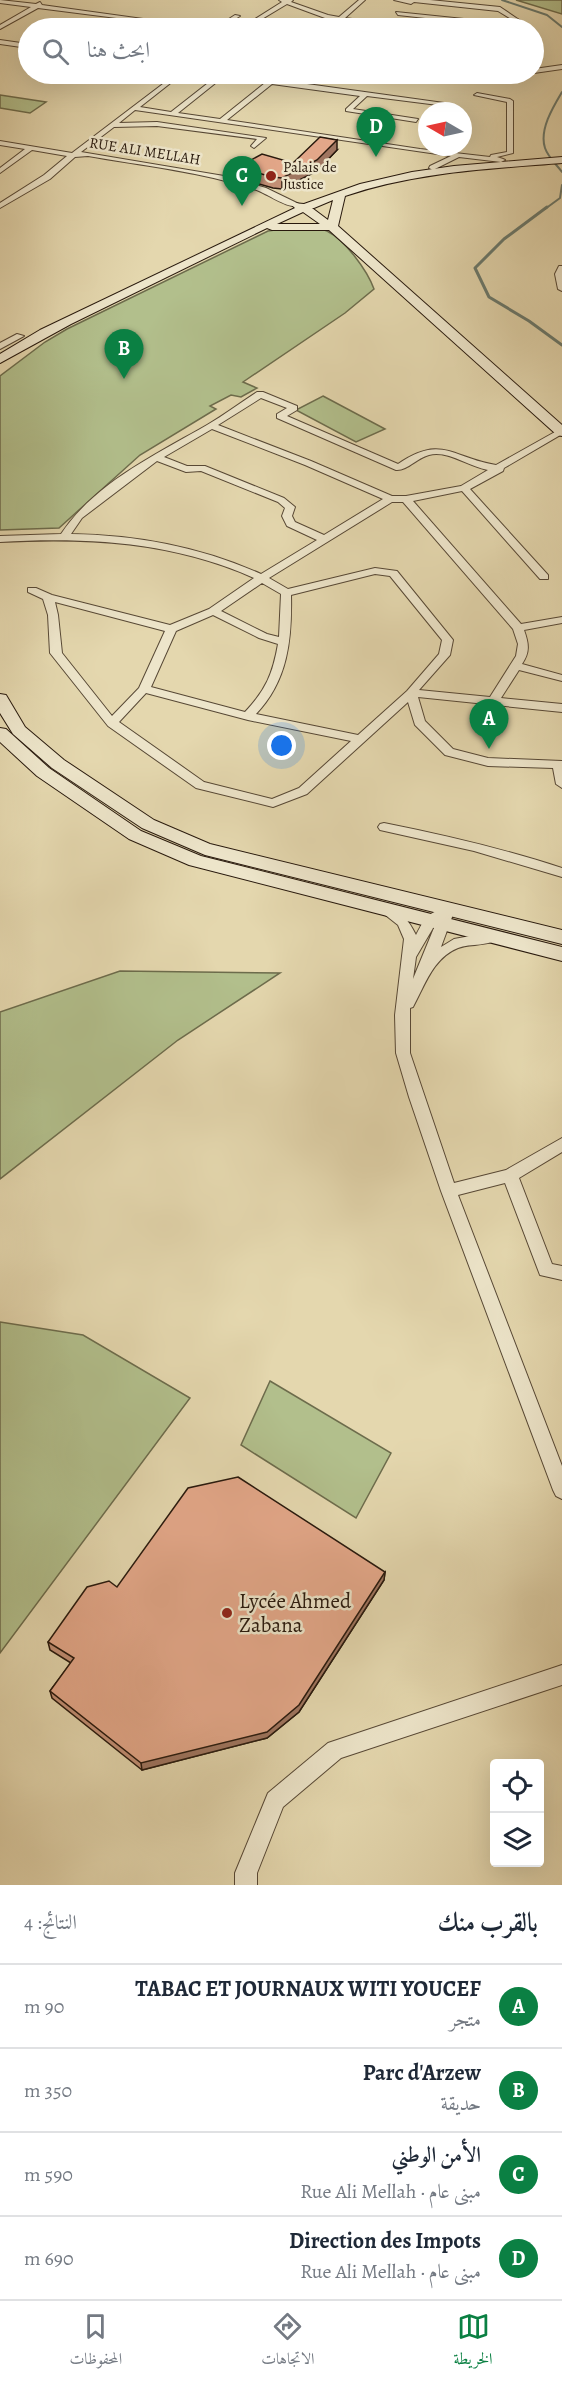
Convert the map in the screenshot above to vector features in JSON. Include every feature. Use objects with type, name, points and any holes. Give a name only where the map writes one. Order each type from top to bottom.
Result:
[{"type":"main road","points":[[0,358],[86,311],[301,207],[374,183],[409,176],[562,158]]},
{"type":"main road","points":[[0,347],[76,308],[301,207],[371,179],[433,168],[501,160],[532,160]]},
{"type":"main road","points":[[332,227],[340,195]]},
{"type":"main road","points":[[301,207],[332,227],[561,432]]},
{"type":"main road","points":[[257,230],[294,226],[332,227]]},
{"type":"main road","points":[[0,699],[19,730],[58,764],[148,824],[205,849],[440,918],[492,937],[562,954]]},
{"type":"main road","points":[[0,733],[43,772],[135,835],[196,861],[386,910],[562,938]]},
{"type":"street","points":[[0,27],[47,0]]},
{"type":"street","points":[[282,0],[290,0],[334,18]]},
{"type":"street","points":[[260,18],[290,0]]},
{"type":"street","points":[[342,18],[362,0]]},
{"type":"street","points":[[397,0],[504,10],[515,18]]},
{"type":"street","points":[[0,1],[116,18]]},
{"type":"street","points":[[393,18],[412,1]]},
{"type":"street","points":[[398,13],[442,18]]},
{"type":"street","points":[[233,18],[237,15]]},
{"type":"street","points":[[0,42],[18,45]]},
{"type":"street","points":[[544,70],[562,67]]},
{"type":"street","points":[[0,142],[73,155],[165,84]]},
{"type":"street","points":[[172,114],[208,84]]},
{"type":"street","points":[[222,121],[267,84]]},
{"type":"street","points":[[291,84],[418,102]]},
{"type":"street","points":[[365,95],[348,110],[416,120]]},
{"type":"street","points":[[476,158],[510,153],[510,101],[477,95]]},
{"type":"street","points":[[395,117],[409,101]]},
{"type":"street","points":[[132,108],[418,150]]},
{"type":"street","points":[[112,125],[157,124],[263,138],[254,146]]},
{"type":"street","points":[[228,133],[240,124]]},
{"type":"street","points":[[0,171],[31,148]]},
{"type":"street","name":"RUE ALI MELLAH","points":[[0,206],[47,177],[73,155],[88,154],[224,178],[263,190],[301,207]]},
{"type":"street","points":[[433,168],[457,156],[501,160]]},
{"type":"street","points":[[0,192],[16,198]]},
{"type":"street","points":[[562,268],[559,274],[562,289]]},
{"type":"street","points":[[64,537],[78,516],[156,457],[211,426],[260,394],[294,408],[280,416],[399,468],[416,454],[434,449],[481,467],[500,469]]},
{"type":"street","points":[[211,426],[308,463],[390,499],[406,499],[464,488],[561,432]]},
{"type":"street","points":[[156,457],[186,469],[202,468],[280,500],[290,507],[288,516],[291,524],[326,540]]},
{"type":"street","points":[[464,488],[544,577]]},
{"type":"street","points":[[32,590],[48,597],[171,629],[213,611],[390,499]]},
{"type":"street","points":[[406,499],[518,628],[524,644],[522,656],[494,700]]},
{"type":"street","points":[[0,539],[64,537],[118,540],[178,549],[221,560],[286,592],[375,571],[393,573],[448,640],[444,655],[411,693],[303,791],[273,802],[200,785],[112,723],[56,653],[53,615],[48,597]]},
{"type":"street","points":[[248,716],[270,692],[284,642],[286,592]]},
{"type":"street","points":[[213,611],[263,636],[284,642]]},
{"type":"street","points":[[518,628],[562,620]]},
{"type":"street","points":[[112,723],[144,689],[171,629]]},
{"type":"street","points":[[515,666],[562,678]]},
{"type":"street","points":[[144,689],[248,716],[361,739]]},
{"type":"street","points":[[411,693],[562,708]]},
{"type":"street","points":[[411,693],[419,722],[449,752],[488,762],[560,765],[562,783]]},
{"type":"street","points":[[384,827],[446,839],[562,873]]},
{"type":"street","points":[[386,910],[408,928],[411,939],[402,1015],[403,1053],[449,1191],[562,1490]]},
{"type":"street","points":[[410,958],[440,918]]},
{"type":"street","points":[[402,1015],[428,963],[440,918]]},
{"type":"street","points":[[428,963],[453,944],[492,937]]},
{"type":"street","points":[[449,1191],[510,1175],[562,1144]]},
{"type":"street","points":[[510,1175],[546,1270],[562,1273]]},
{"type":"street","points":[[246,1885],[246,1873],[275,1800],[335,1750],[562,1675]]},
{"type":"green space","points":[[516,0],[562,0],[562,14]]},
{"type":"green space","points":[[0,95],[46,102],[30,113],[0,108]]},
{"type":"green space","points":[[318,228],[334,235],[355,256],[374,289],[345,313],[243,382],[257,388],[241,397],[231,395],[210,406],[216,409],[140,455],[59,528],[0,530],[0,376],[45,342],[67,329],[268,231]]},
{"type":"green space","points":[[323,396],[385,429],[356,442],[296,410]]},
{"type":"green space","points":[[120,971],[280,973],[178,1040],[0,1179],[0,1012]]},
{"type":"green space","points":[[0,1322],[83,1335],[190,1398],[0,1653]]},
{"type":"green space","points":[[270,1381],[391,1453],[356,1518],[241,1445]]},
{"type":"building","points":[[320,137],[337,140],[317,160],[282,178],[238,167],[262,154],[293,163]]},
{"type":"building","name":"Lycée Ahmed Zabana","points":[[238,1477],[385,1572],[299,1705],[267,1732],[141,1763],[50,1691],[74,1658],[48,1642],[87,1587],[109,1581],[117,1587],[188,1488]]},
{"type":"waterway","points":[[502,0],[547,15],[562,27]]},
{"type":"waterway","points":[[562,92],[548,119],[544,134],[545,148],[562,172]]},
{"type":"waterway","points":[[545,209],[560,198],[562,185]]},
{"type":"waterway","points":[[547,207],[504,239],[475,268],[489,297],[529,321],[562,345]]},
{"type":"place","name":"Direction des Impots","points":[[376,157]]},
{"type":"place","name":"Palais de Justice","points":[[271,176]]},
{"type":"place","name":"الأمن الوطني","points":[[242,206]]},
{"type":"place","name":"Parc d'Arzew","points":[[124,379]]},
{"type":"place","name":"TABAC ET JOURNAUX WITI YOUCEF","points":[[489,749]]},
{"type":"place","name":"Lycée Ahmed Zabana","points":[[227,1613]]}]
